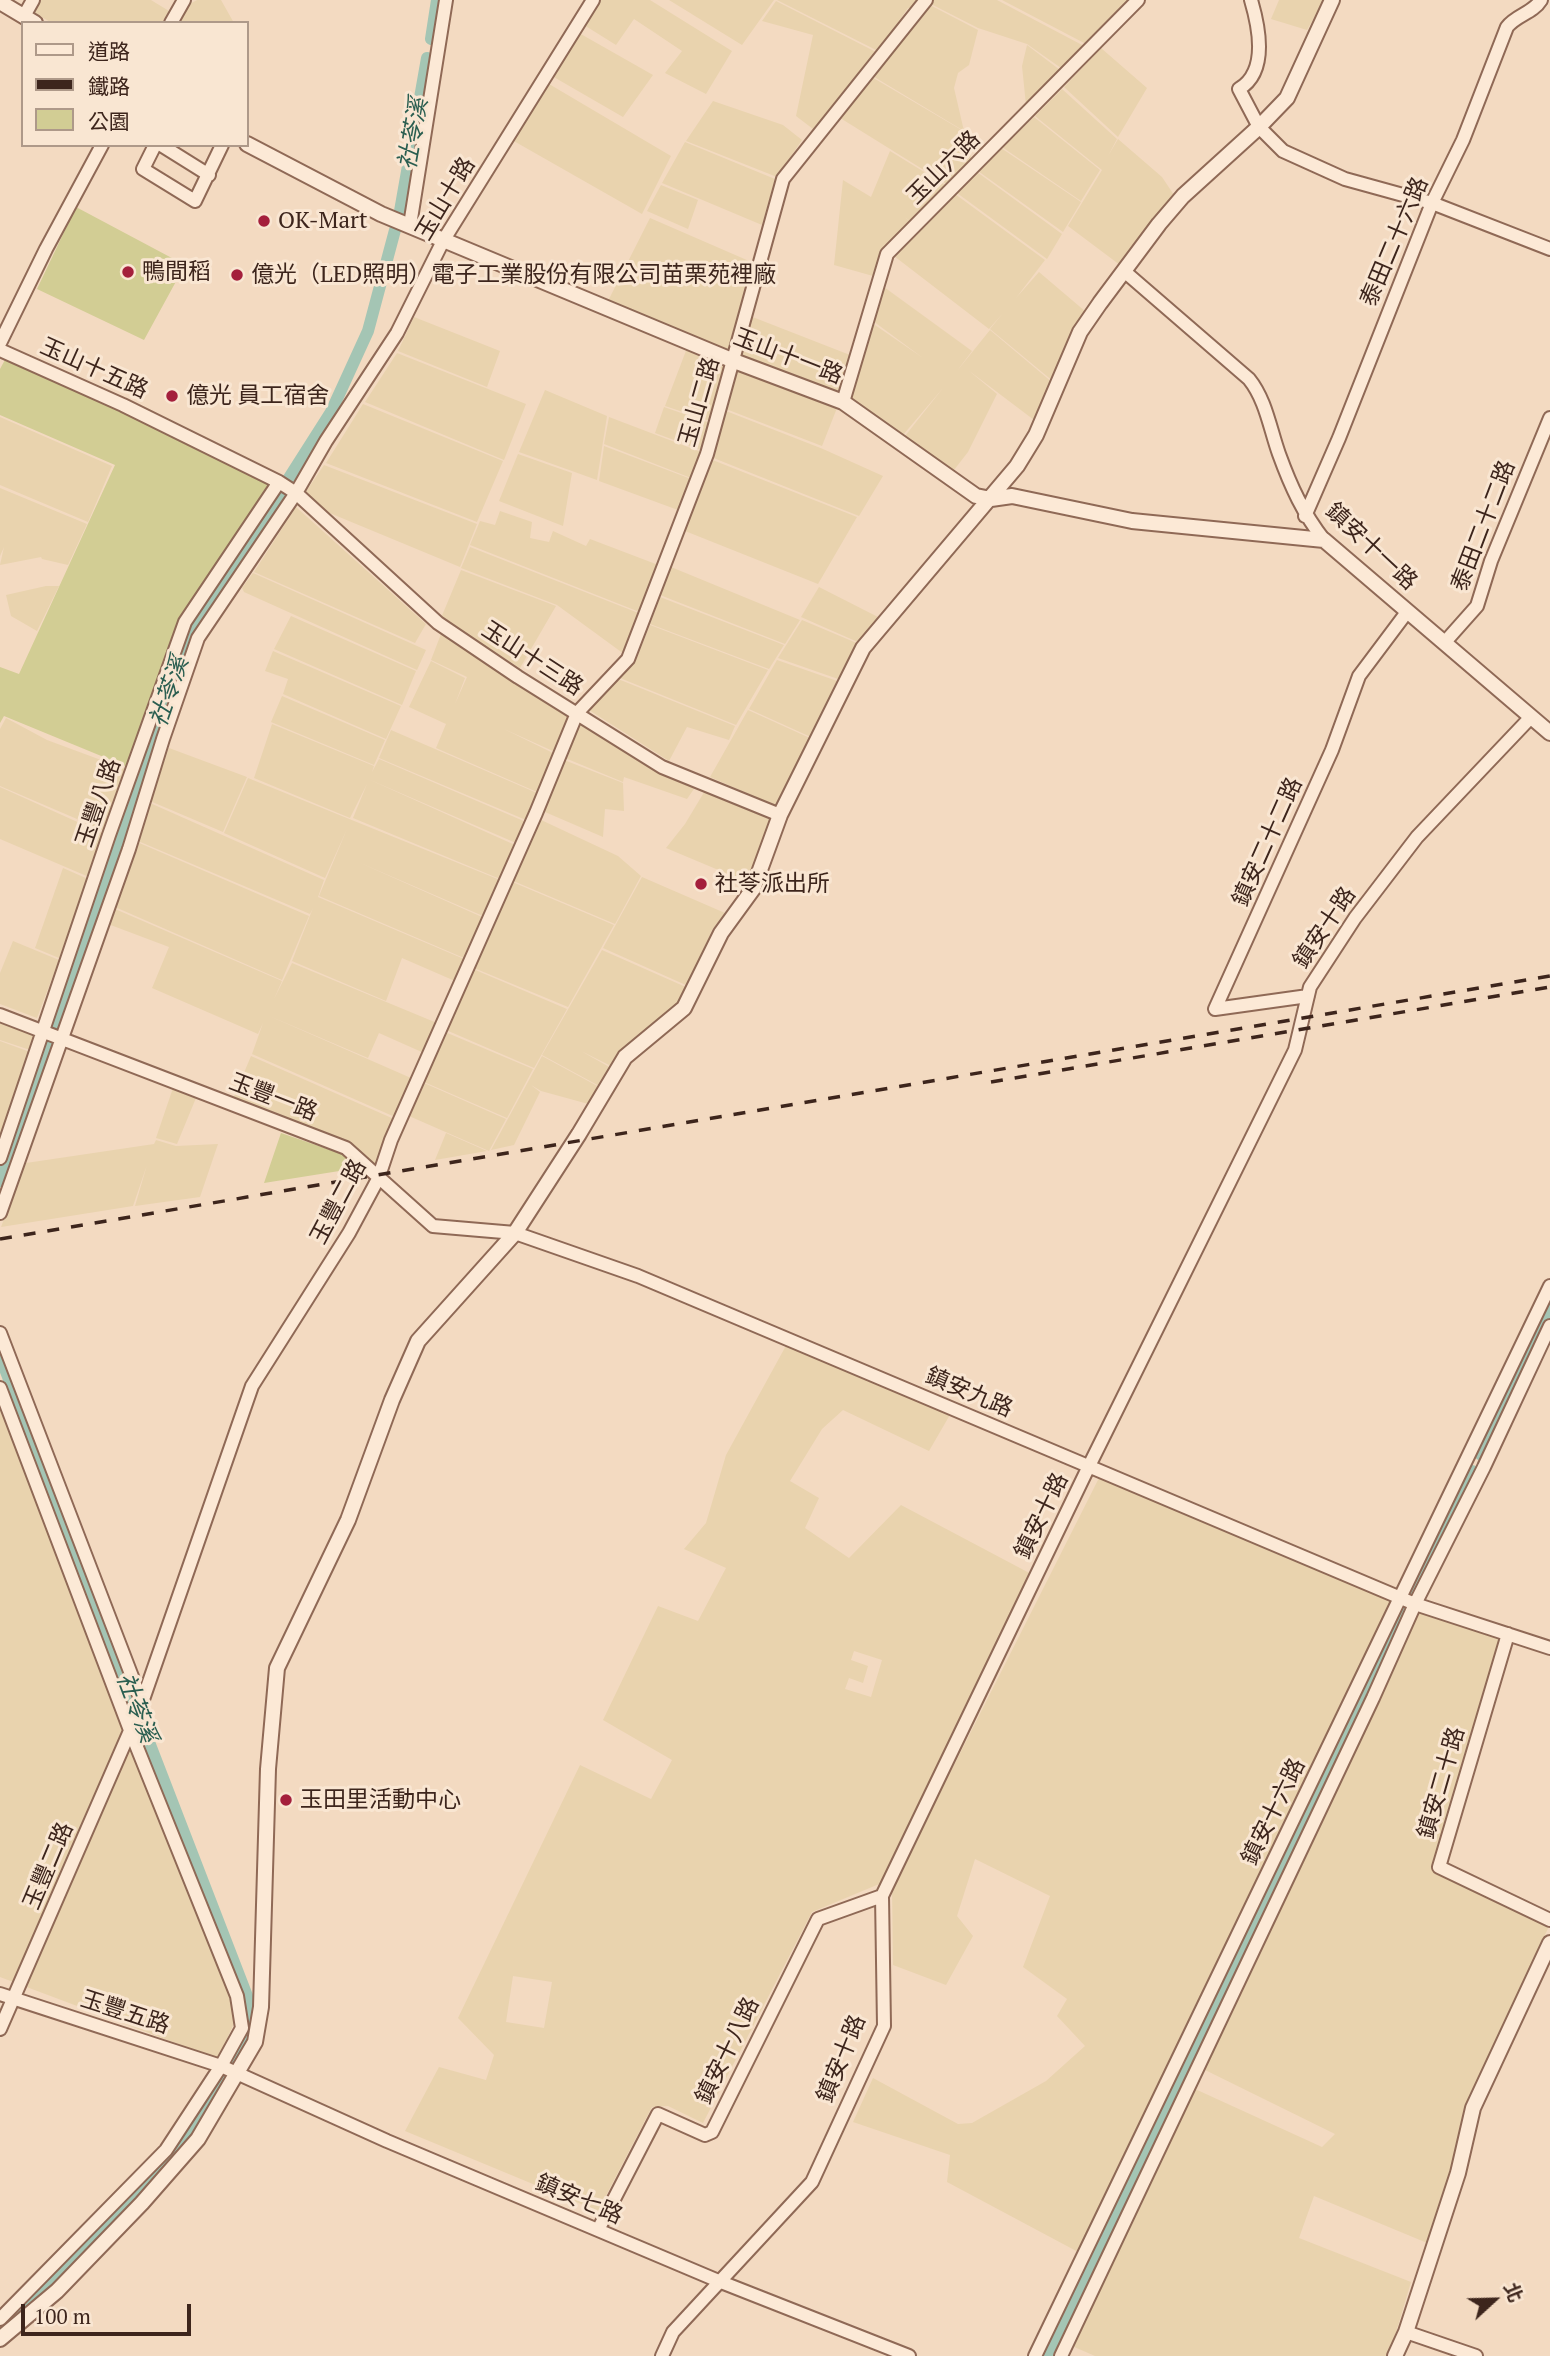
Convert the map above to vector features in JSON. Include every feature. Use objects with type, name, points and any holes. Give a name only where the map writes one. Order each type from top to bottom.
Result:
[{"type":"street","points":[[0,2],[30,19],[33,0]]},
{"type":"street","points":[[172,21],[184,0]]},
{"type":"street","points":[[410,225],[446,0]]},
{"type":"street","name":"玉山十路","points":[[287,488],[319,452],[397,332],[443,241],[593,0]]},
{"type":"street","name":"玉山二路","points":[[577,713],[628,659],[707,454],[783,179],[926,0]]},
{"type":"street","name":"玉山六路","points":[[843,402],[887,254],[1138,0]]},
{"type":"street","points":[[1251,0],[1259,47],[1255,73],[1249,83],[1239,89],[1259,127],[1283,151],[1345,179],[1432,203],[1550,249]]},
{"type":"street","points":[[0,2339],[57,2291],[142,2203],[198,2138],[255,2042],[261,2007],[268,1769],[277,1668],[348,1520],[392,1400],[418,1341],[514,1233],[579,1134],[625,1057],[684,1008],[721,933],[753,889],[780,815],[863,648],[1017,466],[1035,435],[1080,332],[1124,271],[1183,196],[1287,98],[1332,0]]},
{"type":"street","name":"泰田二十六路","points":[[1305,516],[1339,438],[1432,203],[1463,141],[1507,27],[1541,0]]},
{"type":"street","name":"玉山十一路","points":[[248,145],[381,214],[443,241],[843,402],[976,496],[991,499],[1012,496],[1132,521],[1324,540]]},
{"type":"street","points":[[0,342],[101,147]]},
{"type":"street","points":[[157,147],[143,169],[195,201],[221,147]]},
{"type":"street","points":[[161,147],[209,175]]},
{"type":"street","name":"鎮安十一路","points":[[1124,271],[1249,379],[1258,391],[1280,456],[1305,516],[1324,540],[1550,733]]},
{"type":"street","name":"玉山十五路","points":[[0,350],[123,405],[287,488]]},
{"type":"street","name":"泰田二十二路","points":[[1445,642],[1477,606],[1492,561],[1550,418]]},
{"type":"street","points":[[0,1213],[52,1035],[129,849],[198,638],[287,488]]},
{"type":"street","name":"玉山十三路","points":[[287,488],[438,623],[518,677],[662,767],[780,815]]},
{"type":"street","name":"玉豐八路","points":[[0,1158],[52,1035],[109,835],[185,622],[287,488]]},
{"type":"street","name":"鎮安二十二路","points":[[1308,996],[1215,1009],[1332,750],[1359,676],[1407,612]]},
{"type":"street","name":"玉豐二路","points":[[0,2029],[136,1714],[252,1386],[349,1233],[378,1179],[391,1140],[536,813],[577,713]]},
{"type":"street","name":"鎮安十路","points":[[662,2356],[673,2332],[812,2182],[884,2026],[883,1896],[1089,1466],[1295,1050],[1310,988],[1356,918],[1418,837],[1531,717]]},
{"type":"street","name":"玉豐一路","points":[[0,1015],[345,1148],[433,1226],[514,1233]]},
{"type":"street","name":"鎮安九路","points":[[514,1233],[638,1276],[1407,1600],[1550,1648]]},
{"type":"street","name":"鎮安十六路","points":[[1035,2356],[1407,1600],[1550,1286]]},
{"type":"street","points":[[1061,2356],[1373,1698],[1407,1600],[1484,1467],[1550,1326]]},
{"type":"street","points":[[0,1334],[237,1996],[242,2028],[221,2066],[166,2150],[0,2319]]},
{"type":"street","points":[[0,1388],[136,1714]]},
{"type":"street","name":"鎮安二十路","points":[[1508,1634],[1439,1867],[1550,1920]]},
{"type":"street","name":"鎮安十八路","points":[[598,2230],[658,2114],[705,2135],[712,2132],[818,1919],[883,1896]]},
{"type":"street","points":[[1395,2356],[1406,2332],[1458,2173],[1473,2108],[1550,1942]]},
{"type":"street","name":"玉豐五路","points":[[0,1994],[221,2066],[237,2074]]},
{"type":"street","name":"鎮安七路","points":[[237,2074],[387,2141],[721,2282],[909,2356]]},
{"type":"street","points":[[1406,2332],[1476,2356]]},
{"type":"shaded area","points":[[41,0],[151,0],[169,11],[163,21],[49,21],[33,12]]},
{"type":"shaded area","points":[[197,0],[221,0],[233,21],[179,21],[190,4]]},
{"type":"shaded area","points":[[601,0],[650,0],[732,51],[706,94],[665,73],[682,51],[634,19],[616,45],[584,25]]},
{"type":"shaded area","points":[[669,0],[774,0],[742,45]]},
{"type":"shaded area","points":[[777,0],[927,0],[916,11],[908,8],[878,51]]},
{"type":"shaded area","points":[[931,0],[997,0],[1084,46],[1061,68],[1027,44],[978,28],[929,3]]},
{"type":"shaded area","points":[[1002,0],[1130,0],[1086,44]]},
{"type":"shaded area","points":[[1279,0],[1324,0],[1307,30],[1271,19]]},
{"type":"shaded area","points":[[776,1],[876,52],[813,129],[796,116],[813,35],[762,21]]},
{"type":"shaded area","points":[[928,4],[978,30],[969,65],[958,73],[954,88],[964,131],[871,75]]},
{"type":"shaded area","points":[[579,33],[653,75],[623,117],[552,76]]},
{"type":"shaded area","points":[[1027,45],[1060,70],[1026,105],[1022,66]]},
{"type":"shaded area","points":[[1101,48],[1147,88],[1118,137],[1064,87]]},
{"type":"shaded area","points":[[870,76],[965,132],[972,162],[948,185],[837,116]]},
{"type":"shaded area","points":[[549,84],[671,156],[642,214],[512,140]]},
{"type":"shaded area","points":[[1062,89],[1117,139],[1108,156],[1118,139],[1162,177],[1176,198],[1158,215],[1120,265],[1068,226],[1102,170],[1035,116]]},
{"type":"shaded area","points":[[713,101],[783,125],[802,140],[777,177],[686,141]]},
{"type":"shaded area","points":[[1034,117],[1100,170],[1081,201],[1002,147]]},
{"type":"shaded area","points":[[685,142],[775,179],[762,225],[662,183]]},
{"type":"shaded area","points":[[1001,148],[1081,202],[1063,232],[978,171]]},
{"type":"shaded area","points":[[890,151],[947,186],[912,222],[904,217],[911,222],[881,254],[873,276],[834,265],[843,180],[871,197]]},
{"type":"shaded area","points":[[977,172],[1062,234],[1047,259],[957,193]]},
{"type":"shaded area","points":[[661,185],[698,200],[688,229],[647,211]]},
{"type":"shaded area","points":[[955,194],[1045,260],[1016,298],[1039,272],[1086,312],[1054,382],[990,329],[1003,313],[989,329],[894,256]]},
{"type":"shaded area","points":[[650,218],[756,264],[729,354],[608,301]]},
{"type":"shaded area","points":[[884,287],[972,351],[957,371],[990,330],[1053,383],[1034,420],[968,370],[997,394],[968,452],[954,470],[905,436],[943,388],[903,435],[851,399],[872,323],[923,358],[873,321]]},
{"type":"shaded area","points":[[750,316],[850,355],[839,395],[739,354]]},
{"type":"shaded area","points":[[414,317],[500,351],[487,387],[398,351]]},
{"type":"shaded area","points":[[687,348],[729,364],[710,421],[665,406]]},
{"type":"shaded area","points":[[397,353],[526,404],[504,460],[365,402]]},
{"type":"shaded area","points":[[739,368],[837,408],[822,446],[726,409]]},
{"type":"shaded area","points":[[545,390],[607,416],[597,480],[519,452]]},
{"type":"shaded area","points":[[363,404],[503,461],[477,522],[326,463]]},
{"type":"shaded area","points":[[664,407],[710,423],[701,450],[655,433]]},
{"type":"shaded area","points":[[726,411],[883,476],[859,516],[711,457]]},
{"type":"shaded area","points":[[0,417],[112,466],[88,522],[0,485]]},
{"type":"shaded area","points":[[609,417],[701,452],[691,478],[604,444]]},
{"type":"shaded area","points":[[604,446],[691,479],[678,510],[599,481]]},
{"type":"shaded area","points":[[518,454],[572,473],[563,526],[499,501]]},
{"type":"shaded area","points":[[710,459],[857,517],[818,584],[685,531]]},
{"type":"shaded area","points":[[324,465],[477,524],[460,567],[320,509],[305,493]]},
{"type":"shaded area","points":[[0,488],[87,524],[68,565],[41,557],[0,565],[4,547],[0,556]]},
{"type":"shaded area","points":[[296,507],[426,624],[415,643],[254,572]]},
{"type":"shaded area","points":[[500,511],[532,522],[530,538],[549,542],[553,531],[586,546],[590,539],[661,566],[642,613],[470,545],[480,521],[495,525]]},
{"type":"shaded area","points":[[470,547],[641,614],[624,654],[557,605],[461,568]]},
{"type":"shaded area","points":[[671,567],[800,620],[785,644],[660,595]]},
{"type":"shaded area","points":[[461,570],[556,606],[520,668],[441,618]]},
{"type":"shaded area","points":[[253,573],[426,650],[417,670],[244,592],[242,588]]},
{"type":"shaded area","points":[[46,586],[59,586],[37,631],[11,616],[6,595]]},
{"type":"shaded area","points":[[819,587],[878,617],[879,620],[860,643],[801,617]]},
{"type":"shaded area","points":[[660,597],[784,645],[769,669],[650,624]]},
{"type":"shaded area","points":[[291,616],[416,671],[402,705],[274,649]]},
{"type":"shaded area","points":[[802,620],[859,644],[841,680],[778,658]]},
{"type":"shaded area","points":[[650,625],[768,670],[736,725],[620,678],[635,662]]},
{"type":"shaded area","points":[[441,634],[571,715],[555,752],[504,729],[555,754],[537,792],[436,748],[446,724],[409,707],[431,661],[465,678],[455,704],[467,677],[431,660]]},
{"type":"shaded area","points":[[273,651],[401,706],[386,739],[283,694],[288,679],[265,671]]},
{"type":"shaded area","points":[[777,660],[840,682],[813,738],[749,709]]},
{"type":"shaded area","points":[[618,679],[735,726],[729,740],[687,727],[669,761],[589,710]]},
{"type":"shaded area","points":[[282,696],[385,740],[374,765],[271,722]]},
{"type":"shaded area","points":[[748,710],[812,739],[778,807],[710,777]]},
{"type":"shaded area","points":[[6,718],[47,740],[128,770],[105,831],[0,786],[0,729]]},
{"type":"shaded area","points":[[580,720],[696,786],[687,799],[624,777],[623,782],[565,758]]},
{"type":"shaded area","points":[[272,724],[374,766],[372,772],[379,759],[526,822],[516,843],[368,779],[515,845],[500,879],[353,818],[367,784],[350,818],[254,778]]},
{"type":"shaded area","points":[[391,730],[537,793],[526,820],[379,758]]},
{"type":"shaded area","points":[[169,748],[247,777],[223,832],[150,801]]},
{"type":"shaded area","points":[[564,760],[623,783],[624,811],[605,809],[603,837],[545,812],[543,807]]},
{"type":"shaded area","points":[[248,778],[500,880],[483,916],[358,862],[482,917],[464,958],[319,896],[347,829],[325,878],[224,833]]},
{"type":"shaded area","points":[[0,787],[104,834],[89,877],[0,839]]},
{"type":"shaded area","points":[[706,789],[773,818],[747,882],[666,848],[685,824]]},
{"type":"shaded area","points":[[150,803],[324,880],[318,897],[464,959],[455,981],[402,958],[386,1001],[292,961],[313,908],[310,914],[138,841]]},
{"type":"shaded area","points":[[539,819],[618,856],[641,876],[615,924],[511,880]]},
{"type":"shaded area","points":[[137,842],[309,916],[282,980],[115,907]]},
{"type":"shaded area","points":[[63,868],[88,879],[59,958],[35,948]]},
{"type":"shaded area","points":[[642,877],[725,913],[712,930],[688,986],[603,948]]},
{"type":"shaded area","points":[[510,881],[614,925],[568,1007],[474,968]]},
{"type":"shaded area","points":[[115,909],[282,981],[274,999],[292,963],[437,1023],[424,1053],[379,1033],[368,1058],[267,1015],[411,1078],[395,1117],[252,1054],[263,1023],[258,1034],[152,988],[169,947],[108,924]]},
{"type":"shaded area","points":[[13,941],[59,960],[37,1018],[0,1004],[0,973]]},
{"type":"shaded area","points":[[602,950],[688,988],[675,1010],[618,1053],[611,1066],[581,1051],[611,1068],[601,1087],[542,1055]]},
{"type":"shaded area","points":[[473,969],[567,1009],[534,1068],[446,1030]]},
{"type":"shaded area","points":[[0,1021],[37,1035],[30,1050],[0,1040]]},
{"type":"shaded area","points":[[445,1032],[533,1069],[507,1118],[424,1082]]},
{"type":"shaded area","points":[[0,1041],[30,1052],[0,1138]]},
{"type":"shaded area","points":[[251,1056],[394,1119],[374,1168],[233,1099]]},
{"type":"shaded area","points":[[542,1056],[601,1088],[592,1105],[541,1091],[531,1085],[540,1092],[514,1145],[491,1150]]},
{"type":"shaded area","points":[[424,1083],[506,1119],[489,1151],[409,1116]]},
{"type":"shaded area","points":[[173,1088],[196,1098],[177,1144],[156,1138]]},
{"type":"shaded area","points":[[446,1133],[487,1151],[435,1160]]},
{"type":"shaded area","points":[[156,1140],[176,1146],[218,1144],[200,1197],[135,1206],[147,1165],[133,1206],[1,1227],[26,1163],[154,1144]]},
{"type":"shaded area","points":[[788,1342],[951,1413],[929,1451],[843,1410],[822,1429],[790,1481],[819,1498],[805,1528],[849,1558],[901,1505],[1035,1576],[884,1882],[812,1912],[703,2123],[668,2106],[652,2107],[598,2211],[405,2131],[439,2067],[486,2080],[494,2055],[458,2018],[580,1765],[651,1799],[672,1760],[603,1720],[658,1606],[698,1621],[726,1568],[684,1549],[706,1523],[726,1455]],"holes":[[[854,1651],[882,1660],[871,1697],[845,1689],[849,1678],[863,1683],[868,1666],[851,1660]],[[513,1976],[552,1982],[544,2028],[506,2022]]]},
{"type":"shaded area","points":[[0,1407],[5,1409],[239,2012],[218,2059],[0,1977]]},
{"type":"shaded area","points":[[1099,1478],[1398,1598],[1080,2253],[947,2182],[950,2155],[853,2122],[873,2078],[958,2124],[972,2123],[1046,2081],[1085,2046],[1057,2016],[1067,1999],[1023,1967],[1050,1896],[975,1859],[957,1916],[973,1936],[946,1985],[893,1965],[892,1888]]},
{"type":"shaded area","points":[[1420,1608],[1503,1633],[1436,1868],[1550,1924],[1485,2068],[1451,2167],[1432,2245],[1314,2196],[1299,2238],[1411,2282],[1389,2356],[1095,2356],[1072,2346],[1195,2089],[1322,2147],[1335,2134],[1201,2068]]},
{"type":"green space","points":[[76,207],[185,265],[144,340],[37,289]]},
{"type":"green space","points":[[7,356],[270,482],[180,621],[128,767],[4,716],[0,723],[0,667],[19,674],[115,465],[0,415],[0,369]]},
{"type":"green space","points":[[281,1133],[342,1154],[358,1168],[264,1183]]},
{"type":"waterway","name":"社苓溪","points":[[431,39],[437,0]]},
{"type":"waterway","name":"社苓溪","points":[[400,211],[427,58]]},
{"type":"waterway","name":"社苓溪","points":[[0,1181],[191,632],[331,412],[368,331],[395,230]]},
{"type":"waterway","points":[[1480,1454],[1550,1307]]},
{"type":"waterway","name":"社苓溪","points":[[0,1356],[247,1996],[246,2030],[233,2062]]},
{"type":"waterway","points":[[1046,2356],[1472,1471]]},
{"type":"waterway","name":"社苓溪","points":[[16,2318],[187,2137],[223,2078]]},
{"type":"railway","points":[[0,1239],[1550,976]]},
{"type":"railway","points":[[991,1082],[1550,987]]},
{"type":"place","name":"OK-Mart","points":[[264,221]]},
{"type":"place","name":"鴨間稻","points":[[128,272]]},
{"type":"place","name":"億光（LED照明）電子工業股份有限公司苗栗苑裡廠","points":[[237,275]]},
{"type":"place","name":"億光 員工宿舍","points":[[172,396]]},
{"type":"place","name":"社苓派出所","points":[[701,884]]},
{"type":"place","name":"玉田里活動中心","points":[[286,1800]]}]
